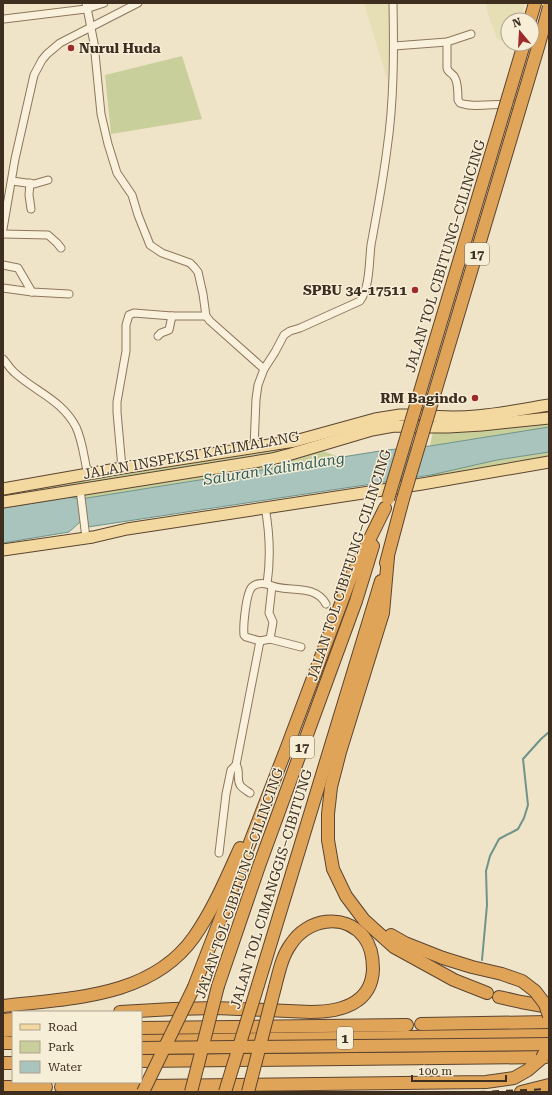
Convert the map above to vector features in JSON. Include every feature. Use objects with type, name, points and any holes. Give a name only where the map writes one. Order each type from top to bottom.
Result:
[{"type":"highway","name":"JALAN TOL CIBITUNG–CILINCING","points":[[388,557],[403,499],[549,7]]},
{"type":"highway","name":"JALAN TOL CIBITUNG–CILINCING","points":[[191,1092],[218,986],[356,601],[387,503],[523,52]]},
{"type":"highway","points":[[143,1092],[194,987],[351,577],[387,503]]},
{"type":"highway","points":[[388,557],[383,613],[331,788],[328,814],[328,840],[333,869],[346,896],[364,920],[394,947],[454,980],[487,993]]},
{"type":"highway","name":"JALAN TOL CIMANGGIS–CIBITUNG","points":[[225,1092],[388,557]]},
{"type":"highway","points":[[3,1006],[98,994],[118,989],[138,982],[155,973],[170,962],[194,937],[220,893],[287,747]]},
{"type":"highway","points":[[364,920],[405,943],[443,958],[522,981],[535,991],[545,1004],[549,1016]]},
{"type":"highway","points":[[138,1011],[209,1008],[269,1010],[311,1012],[337,1010],[359,1000],[371,982],[373,962],[368,945],[364,937],[358,931],[336,922],[319,923],[310,926],[299,934],[290,945],[281,966],[275,987],[269,1010],[248,1092]]},
{"type":"highway","points":[[499,997],[549,1007]]},
{"type":"highway","points":[[421,1024],[549,1022]]},
{"type":"highway","points":[[143,1028],[407,1025]]},
{"type":"highway","name":"1","points":[[142,1041],[549,1035]]},
{"type":"highway","points":[[61,1087],[486,1082],[514,1078],[528,1070],[542,1058],[549,1044]]},
{"type":"highway","name":"1","points":[[142,1048],[549,1044]]},
{"type":"highway","name":"1","points":[[142,1055],[549,1051]]},
{"type":"highway","name":"1","points":[[142,1061],[549,1057]]},
{"type":"highway","points":[[521,1092],[547,1085]]},
{"type":"highway","points":[[528,1092],[547,1085]]},
{"type":"highway","points":[[3,1087],[46,1087]]},
{"type":"main road","points":[[400,484],[474,225],[513,105],[529,67],[546,3]]},
{"type":"main road","points":[[513,105],[523,52]]},
{"type":"main road","name":"JALAN INSPEKSI KALIMALANG","points":[[3,502],[80,492],[272,459],[291,454],[313,442],[375,419],[400,415],[464,418],[549,405]]},
{"type":"main road","name":"JALAN INSPEKSI KALIMALANG","points":[[3,489],[254,447],[295,441],[313,442],[346,437],[383,427],[394,426],[415,431],[549,418]]},
{"type":"main road","points":[[3,550],[86,538],[127,529],[400,484],[549,462]]},
{"type":"street","points":[[4,19],[104,3]]},
{"type":"street","points":[[3,229],[24,117],[34,75],[42,60],[60,43],[138,3]]},
{"type":"street","points":[[254,447],[258,386],[264,369],[284,335],[290,331],[360,301],[364,294],[387,149],[393,92],[393,3]]},
{"type":"street","points":[[86,6],[91,27],[101,114],[108,144],[117,173],[132,195],[150,245],[162,253],[190,263],[194,267],[198,272],[206,316],[264,369]]},
{"type":"street","points":[[394,46],[447,42],[472,34]]},
{"type":"street","points":[[447,42],[447,68],[448,71],[455,77],[458,100],[460,103],[493,106],[513,105]]},
{"type":"street","points":[[12,181],[34,184],[48,180]]},
{"type":"street","points":[[30,183],[30,209]]},
{"type":"street","points":[[3,234],[48,235],[62,248]]},
{"type":"street","points":[[3,265],[18,268],[22,272],[32,292]]},
{"type":"street","points":[[3,288],[32,292],[70,294]]},
{"type":"street","points":[[122,468],[117,412],[126,351],[125,333],[128,317],[130,314],[134,313],[172,316],[206,316]]},
{"type":"street","points":[[158,336],[160,333],[169,330],[172,316]]},
{"type":"street","points":[[3,359],[14,372],[61,406],[69,416],[76,427],[80,439],[88,475]]},
{"type":"street","points":[[80,492],[86,538]]},
{"type":"street","points":[[265,507],[270,546],[269,613],[273,622],[270,639]]},
{"type":"street","points":[[301,647],[270,639],[260,641],[244,635],[249,591],[252,586],[261,583],[292,588],[318,594],[323,598],[326,604]]},
{"type":"street","points":[[219,853],[226,794],[231,770],[236,765],[260,641]]},
{"type":"street","points":[[236,765],[239,770],[238,778],[240,785],[250,793]]},
{"type":"shaded area","points":[[364,3],[392,3],[388,82]]},
{"type":"shaded area","points":[[486,3],[525,3],[523,12],[500,12],[500,40],[497,39],[488,15]]},
{"type":"green space","points":[[182,56],[202,119],[111,134],[105,75]]},
{"type":"green space","points":[[549,418],[549,427],[430,446],[434,427]]},
{"type":"green space","points":[[311,437],[314,447],[339,457],[81,499],[69,497],[3,508],[3,489]]},
{"type":"green space","points":[[549,452],[549,462],[422,484],[431,475],[497,460]]},
{"type":"water","name":"Saluran Kalimalang","points":[[549,427],[549,452],[497,460],[431,475],[88,527],[86,521],[80,522],[69,532],[3,543],[3,508],[69,497],[81,499],[386,450],[430,446]]},
{"type":"waterway","points":[[482,960],[487,905],[486,871],[490,856],[499,839],[518,829],[524,818],[528,805],[523,759],[549,732]]},
{"type":"railway","points":[[478,1092],[549,1089]]},
{"type":"place","name":"Nurul Huda","points":[[71,48]]},
{"type":"place","name":"SPBU 34-17511","points":[[415,290]]},
{"type":"place","name":"RM Bagindo","points":[[475,398]]}]
